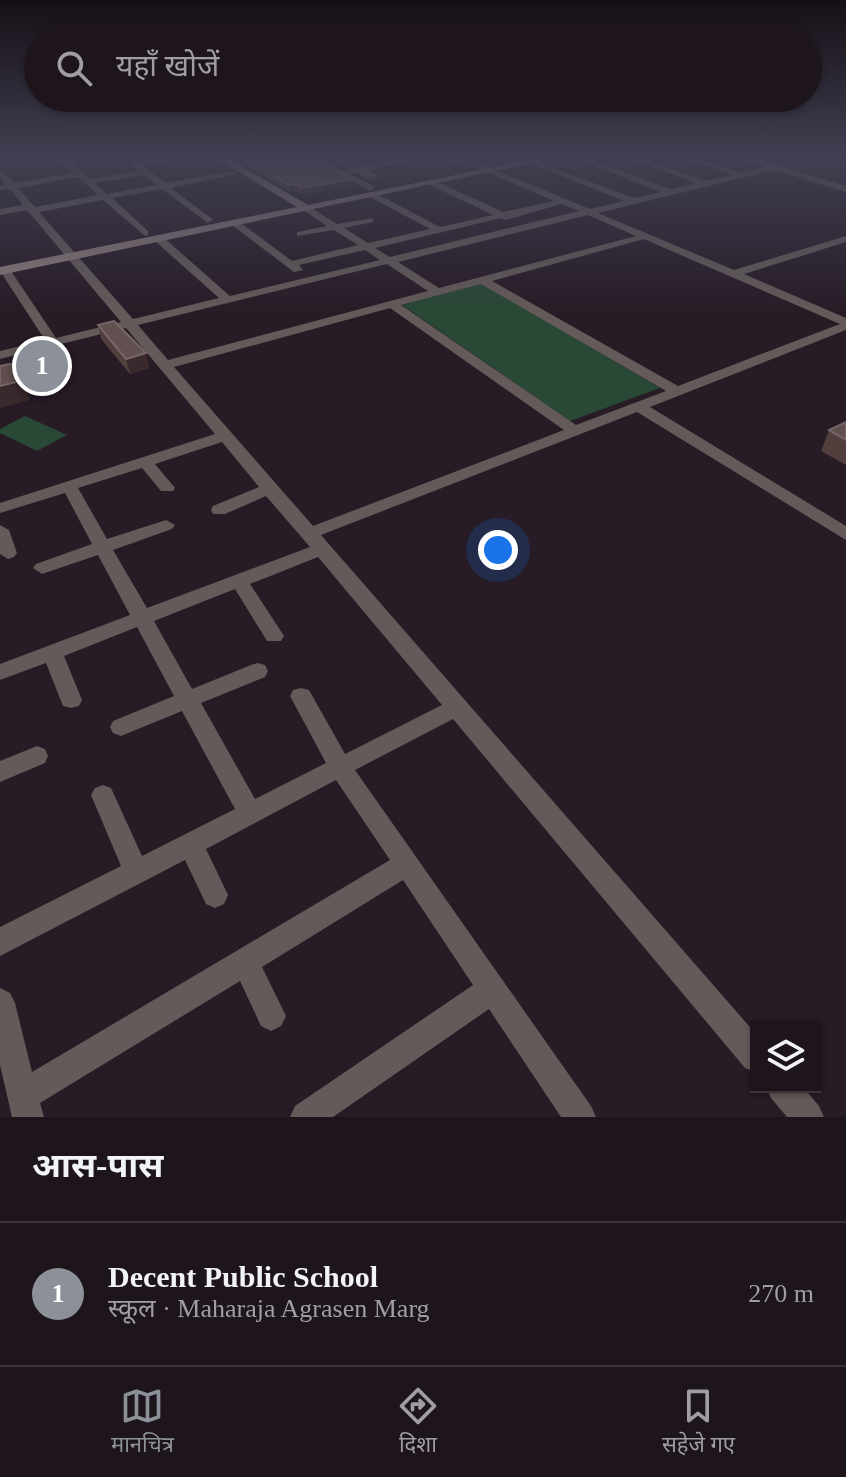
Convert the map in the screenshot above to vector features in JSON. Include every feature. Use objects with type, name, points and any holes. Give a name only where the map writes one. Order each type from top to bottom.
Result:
[{"type":"street","points":[[0,212],[37,207]]},
{"type":"street","points":[[116,207],[145,233]]},
{"type":"street","points":[[191,207],[208,220]]},
{"type":"street","points":[[53,342],[2,268],[145,233],[294,207]]},
{"type":"street","points":[[69,253],[159,239],[295,207]]},
{"type":"street","points":[[295,207],[336,227],[438,292]]},
{"type":"street","points":[[389,207],[460,242]]},
{"type":"street","points":[[484,207],[526,226]]},
{"type":"street","points":[[291,264],[536,207]]},
{"type":"street","points":[[579,207],[846,324]]},
{"type":"street","points":[[0,355],[605,207]]},
{"type":"street","points":[[31,208],[750,1050]]},
{"type":"street","points":[[410,219],[432,214]]},
{"type":"street","points":[[300,234],[370,220]]},
{"type":"street","points":[[235,223],[310,279]]},
{"type":"street","points":[[165,365],[646,236]]},
{"type":"street","points":[[159,239],[227,299]]},
{"type":"street","points":[[734,274],[846,239]]},
{"type":"street","points":[[482,280],[677,391]]},
{"type":"street","points":[[392,304],[575,431]]},
{"type":"street","points":[[0,672],[238,580],[316,542],[575,431],[846,324]]},
{"type":"street","points":[[638,406],[846,534]]},
{"type":"street","points":[[0,508],[225,436]]},
{"type":"street","points":[[145,462],[167,488]]},
{"type":"street","points":[[69,486],[250,813]]},
{"type":"street","points":[[219,510],[270,488]]},
{"type":"street","points":[[42,568],[166,525]]},
{"type":"street","points":[[0,530],[8,553]]},
{"type":"street","points":[[238,580],[274,636]]},
{"type":"street","points":[[52,652],[71,700]]},
{"type":"street","points":[[121,727],[258,671]]},
{"type":"street","points":[[301,696],[340,767],[580,1117]]},
{"type":"street","points":[[0,942],[457,707]]},
{"type":"street","points":[[0,772],[37,756]]},
{"type":"street","points":[[103,795],[136,872]]},
{"type":"street","points":[[191,844],[215,895]]},
{"type":"street","points":[[0,1003],[25,1106],[245,961],[407,864]]},
{"type":"street","points":[[245,961],[271,1016]]},
{"type":"street","points":[[312,1115],[492,989]]},
{"type":"street","points":[[787,1093],[808,1117]]},
{"type":"green space","points":[[482,283],[660,388],[570,421],[402,305]]},
{"type":"green space","points":[[25,416],[67,435],[37,451],[0,433],[0,429]]},
{"type":"building","points":[[114,321],[146,353],[126,359],[98,325]]},
{"type":"building","points":[[15,363],[24,380],[0,386],[0,366]]},
{"type":"building","points":[[846,422],[846,440],[829,430]]},
{"type":"place","name":"Decent Public School","points":[[42,366]]}]
